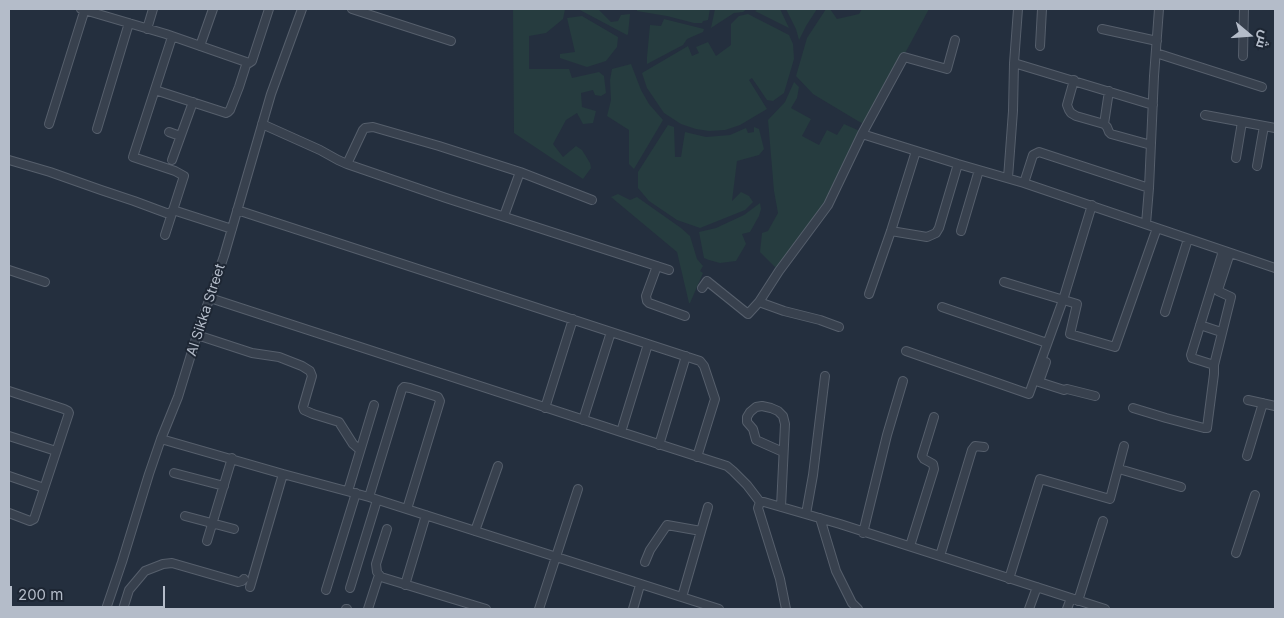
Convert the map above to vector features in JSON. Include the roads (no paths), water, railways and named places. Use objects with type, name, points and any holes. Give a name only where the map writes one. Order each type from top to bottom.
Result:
[{"type":"street","points":[[49,124],[83,9],[249,63],[252,61],[269,9]]},
{"type":"street","points":[[147,29],[153,9]]},
{"type":"street","points":[[200,46],[213,9]]},
{"type":"street","name":"Al Sikka Street","points":[[106,609],[161,439],[178,397],[210,298],[229,228],[237,210],[271,94],[302,9]]},
{"type":"street","points":[[352,9],[451,41]]},
{"type":"street","points":[[1008,178],[1018,9]]},
{"type":"street","points":[[1040,46],[1042,9]]},
{"type":"street","points":[[1146,224],[1159,9]]},
{"type":"street","points":[[1243,56],[1244,9]]},
{"type":"street","points":[[97,129],[129,24]]},
{"type":"street","points":[[1102,29],[1157,41]]},
{"type":"street","points":[[165,235],[184,176],[175,171],[133,157],[172,37]]},
{"type":"street","points":[[702,288],[707,281],[748,314],[759,302],[778,271],[828,205],[862,134],[904,57],[947,69],[955,40]]},
{"type":"street","points":[[1156,53],[1262,87]]},
{"type":"street","points":[[155,90],[226,113],[230,110],[247,62]]},
{"type":"street","points":[[1014,63],[1152,105]]},
{"type":"street","points":[[1074,80],[1068,105],[1069,110],[1076,116],[1104,124],[1111,134],[1151,145]]},
{"type":"street","points":[[1104,124],[1108,91]]},
{"type":"street","points":[[172,160],[193,102]]},
{"type":"street","points":[[1205,115],[1275,128]]},
{"type":"street","points":[[1236,158],[1242,122]]},
{"type":"street","points":[[262,124],[347,164],[669,270]]},
{"type":"street","points":[[347,164],[363,130],[369,126],[520,172],[592,200]]},
{"type":"street","points":[[1257,166],[1264,126]]},
{"type":"street","points":[[169,132],[180,136]]},
{"type":"street","points":[[862,134],[1092,205],[1275,268]]},
{"type":"street","points":[[869,294],[916,151]]},
{"type":"street","points":[[1024,183],[1033,155],[1038,152],[1149,188]]},
{"type":"street","points":[[9,160],[50,172],[169,214],[173,210]]},
{"type":"street","points":[[891,231],[927,237],[936,233],[940,228],[958,164]]},
{"type":"street","points":[[961,230],[979,170]]},
{"type":"street","points":[[504,216],[520,172]]},
{"type":"street","points":[[906,351],[1029,394],[1063,300],[1092,205]]},
{"type":"street","points":[[173,210],[229,228]]},
{"type":"street","points":[[237,210],[703,363],[715,400],[698,457]]},
{"type":"street","points":[[1004,282],[1077,304],[1070,334],[1115,347],[1157,228]]},
{"type":"street","points":[[1165,312],[1188,239]]},
{"type":"street","points":[[1214,365],[1192,358],[1192,351],[1226,252]]},
{"type":"street","points":[[1133,408],[1207,428],[1214,365],[1231,297],[1218,292],[1226,252]]},
{"type":"street","points":[[657,266],[646,296],[647,301],[685,316]]},
{"type":"street","points":[[9,270],[45,282]]},
{"type":"street","points":[[210,298],[727,466],[760,502],[820,518],[1105,609]]},
{"type":"street","points":[[759,302],[839,327]]},
{"type":"street","points":[[942,307],[1046,346]]},
{"type":"street","points":[[545,408],[573,319]]},
{"type":"street","points":[[1200,325],[1221,332]]},
{"type":"street","points":[[583,420],[611,332]]},
{"type":"street","points":[[197,335],[252,353],[278,357],[310,371],[312,376],[303,407],[304,410],[339,422],[360,450]]},
{"type":"street","points":[[620,432],[648,344]]},
{"type":"street","points":[[1046,346],[1048,354],[1039,382],[1064,390],[1067,389],[1095,396]]},
{"type":"street","points":[[659,445],[686,356]]},
{"type":"street","points":[[806,514],[814,475],[825,376]]},
{"type":"street","points":[[864,532],[887,435],[903,381]]},
{"type":"street","points":[[350,588],[404,387],[438,397],[440,401],[407,510]]},
{"type":"street","points":[[9,391],[68,410],[68,416],[33,520],[30,521],[9,513]]},
{"type":"street","points":[[1248,400],[1275,406]]},
{"type":"street","points":[[1247,456],[1263,403]]},
{"type":"street","points":[[326,590],[352,492],[360,450],[374,405]]},
{"type":"street","points":[[781,507],[785,424],[783,416],[778,411],[762,406],[756,407],[747,417],[747,422],[753,429],[756,440],[783,452]]},
{"type":"street","points":[[910,546],[934,469],[933,464],[922,456],[934,417]]},
{"type":"street","points":[[9,436],[56,451]]},
{"type":"street","points":[[161,439],[373,498],[682,597],[699,606],[719,609]]},
{"type":"street","points":[[940,556],[972,450],[975,446],[984,447]]},
{"type":"street","points":[[1009,578],[1040,479],[1110,499],[1124,446]]},
{"type":"street","points":[[207,541],[232,458]]},
{"type":"street","points":[[475,531],[498,466]]},
{"type":"street","points":[[1119,469],[1181,487]]},
{"type":"street","points":[[174,473],[224,486]]},
{"type":"street","points":[[250,587],[283,474]]},
{"type":"street","points":[[9,476],[44,488]]},
{"type":"street","points":[[539,609],[578,489]]},
{"type":"street","points":[[1236,553],[1255,495]]},
{"type":"street","points":[[760,502],[758,508],[780,579],[786,609]]},
{"type":"street","points":[[682,597],[708,507]]},
{"type":"street","points":[[185,516],[234,529]]},
{"type":"street","points":[[405,585],[426,516]]},
{"type":"street","points":[[820,518],[836,571],[852,603],[858,609]]},
{"type":"street","points":[[1067,609],[1075,600],[1103,521]]},
{"type":"street","points":[[645,562],[650,550],[667,525],[701,531]]},
{"type":"street","points":[[386,529],[376,564],[380,577],[486,609]]},
{"type":"street","points":[[123,609],[129,590],[145,571],[163,564],[172,563],[238,582],[244,579]]},
{"type":"street","points":[[368,609],[378,578],[380,577]]},
{"type":"street","points":[[632,609],[640,585]]},
{"type":"street","points":[[1029,609],[1037,587]]}]
